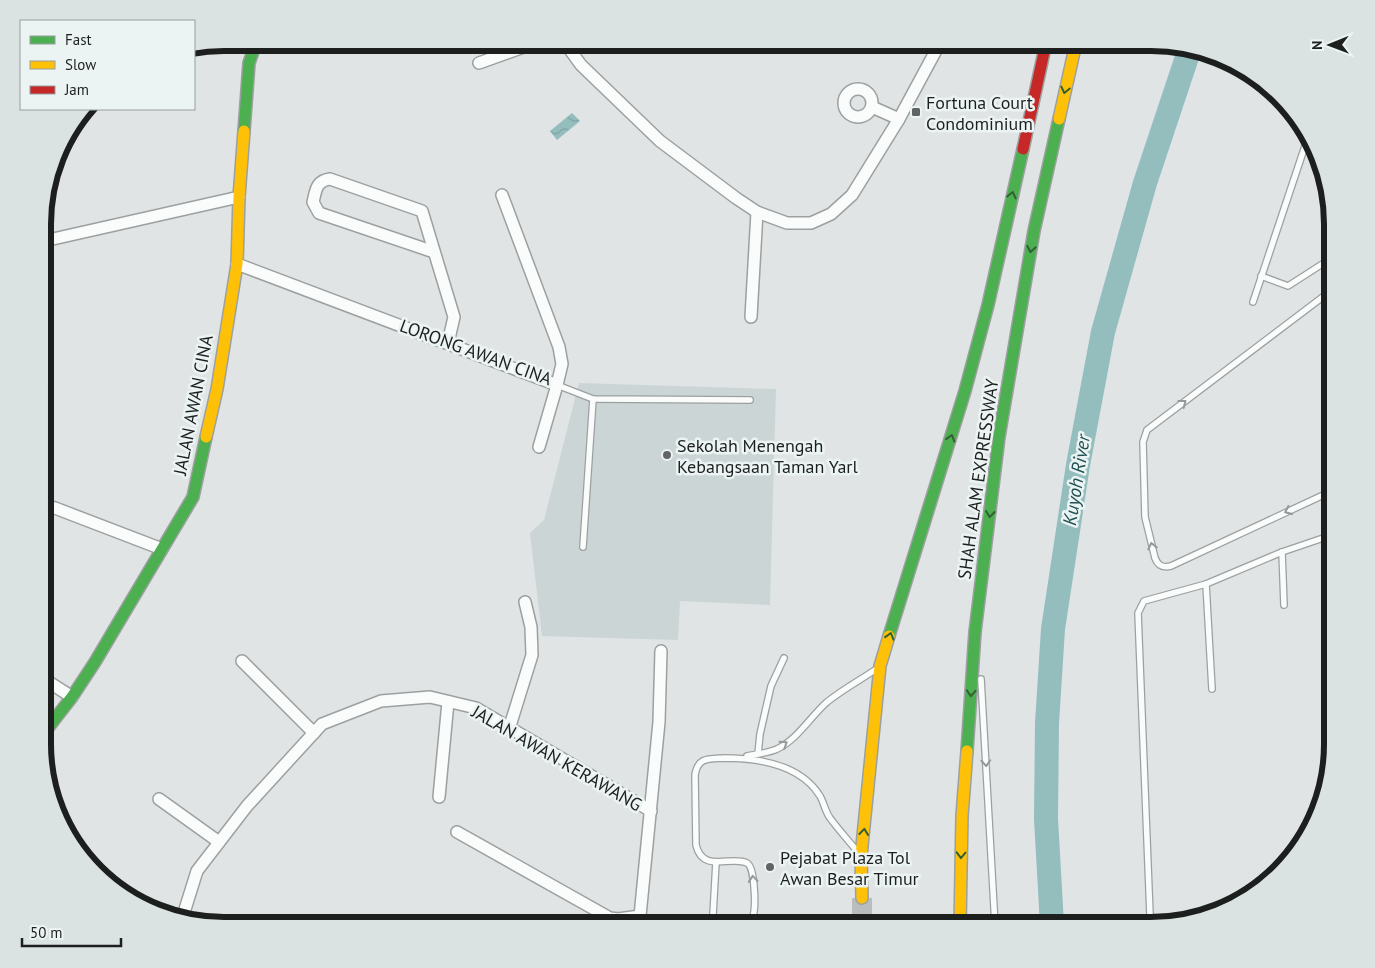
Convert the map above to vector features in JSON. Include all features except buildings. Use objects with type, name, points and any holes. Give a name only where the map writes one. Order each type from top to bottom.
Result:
[{"type":"main road","name":"JALAN AWAN CINA","points":[[52,723],[95,662],[193,497],[217,389],[237,264],[239,197],[249,64],[253,52]]},
{"type":"main road","name":"SHAH ALAM EXPRESSWAY","points":[[862,898],[861,856],[880,666],[965,391],[988,305],[1044,52]]},
{"type":"main road","name":"SHAH ALAM EXPRESSWAY","points":[[960,917],[962,816],[975,632],[999,437],[1032,240],[1074,52]]},
{"type":"street","points":[[479,63],[510,52]]},
{"type":"street","points":[[572,52],[580,65],[660,141],[757,212],[787,223],[811,224],[831,214],[852,195],[899,119],[935,52]]},
{"type":"street","points":[[872,107],[899,119]]},
{"type":"street","points":[[434,252],[319,213],[313,202],[317,185],[324,180],[330,179],[422,211],[454,318],[448,343]]},
{"type":"street","name":"LORONG AWAN CINA","points":[[237,264],[557,385],[562,364],[559,347],[502,195]]},
{"type":"street","points":[[51,239],[239,197]]},
{"type":"street","points":[[751,317],[757,212]]},
{"type":"street","points":[[538,447],[557,385]]},
{"type":"street","points":[[52,507],[162,549]]},
{"type":"street","points":[[509,729],[532,655],[531,627],[525,602]]},
{"type":"street","points":[[640,916],[659,722],[660,652]]},
{"type":"street","points":[[242,661],[314,733]]},
{"type":"street","points":[[52,685],[72,697]]},
{"type":"street","name":"JALAN AWAN KERAWANG","points":[[184,911],[197,871],[247,806],[322,724],[381,701],[430,697],[476,708],[651,811]]},
{"type":"street","points":[[439,797],[448,702]]},
{"type":"street","points":[[159,798],[219,842]]},
{"type":"street","points":[[457,832],[607,916]]},
{"type":"lane","points":[[1253,302],[1305,146]]},
{"type":"lane","points":[[1261,276],[1288,286],[1323,264]]},
{"type":"lane","points":[[1323,297],[1147,430],[1143,442],[1145,517],[1157,563],[1166,568],[1323,495]]},
{"type":"lane","points":[[557,385],[593,399],[750,400]]},
{"type":"lane","points":[[583,546],[593,399]]},
{"type":"lane","points":[[1152,917],[1150,915],[1138,612],[1144,601],[1206,584],[1282,552],[1323,538]]},
{"type":"lane","points":[[1282,552],[1284,605]]},
{"type":"lane","points":[[1206,584],[1212,689]]},
{"type":"lane","points":[[978,609],[980,655]]},
{"type":"lane","points":[[758,754],[760,734],[771,686],[784,658]]},
{"type":"lane","points":[[738,758],[778,749],[796,735],[815,713],[830,700],[880,666]]},
{"type":"lane","points":[[981,673],[995,917]]},
{"type":"lane","points":[[753,917],[754,880],[750,866],[740,862],[716,862],[703,858],[698,853],[696,845],[695,775],[696,767],[701,761],[738,758],[769,762],[791,771],[808,782],[821,797],[828,816],[861,856]]},
{"type":"lane","points":[[714,917],[716,862]]},
{"type":"shaded area","name":"Sekolah Menengah Kebangsaan Taman Yarl","points":[[579,383],[776,389],[770,605],[680,601],[678,640],[542,636],[530,533],[544,520]]},
{"type":"water","points":[[572,113],[580,121],[557,140],[550,131]]},
{"type":"waterway","name":"Kuyoh River","points":[[1052,917],[1046,819],[1047,723],[1053,629],[1078,465],[1103,332],[1145,183],[1187,56]]},
{"type":"tunnel","points":[[862,898],[862,917]]},
{"type":"traffic: fast","points":[[244,131],[249,63],[253,52]]},
{"type":"traffic: fast","points":[[967,751],[975,632],[999,437],[1034,231],[1059,119]]},
{"type":"traffic: fast","points":[[889,636],[965,391],[988,305],[1023,149]]},
{"type":"traffic: fast","points":[[52,723],[95,662],[193,497],[206,437]]},
{"type":"traffic: slow","points":[[1059,119],[1074,52]]},
{"type":"traffic: slow","points":[[206,437],[217,389],[237,264],[239,197],[244,131]]},
{"type":"traffic: slow","points":[[862,898],[861,856],[880,666],[889,636]]},
{"type":"traffic: slow","points":[[960,917],[962,816],[967,751]]},
{"type":"traffic: jam","points":[[1023,149],[1044,52]]},
{"type":"place","name":"Fortuna Court Condominium","points":[[916,112]]},
{"type":"place","name":"Sekolah Menengah Kebangsaan Taman Yarl","points":[[667,455]]},
{"type":"place","name":"Pejabat Plaza Tol Awan Besar Timur","points":[[770,867]]}]
